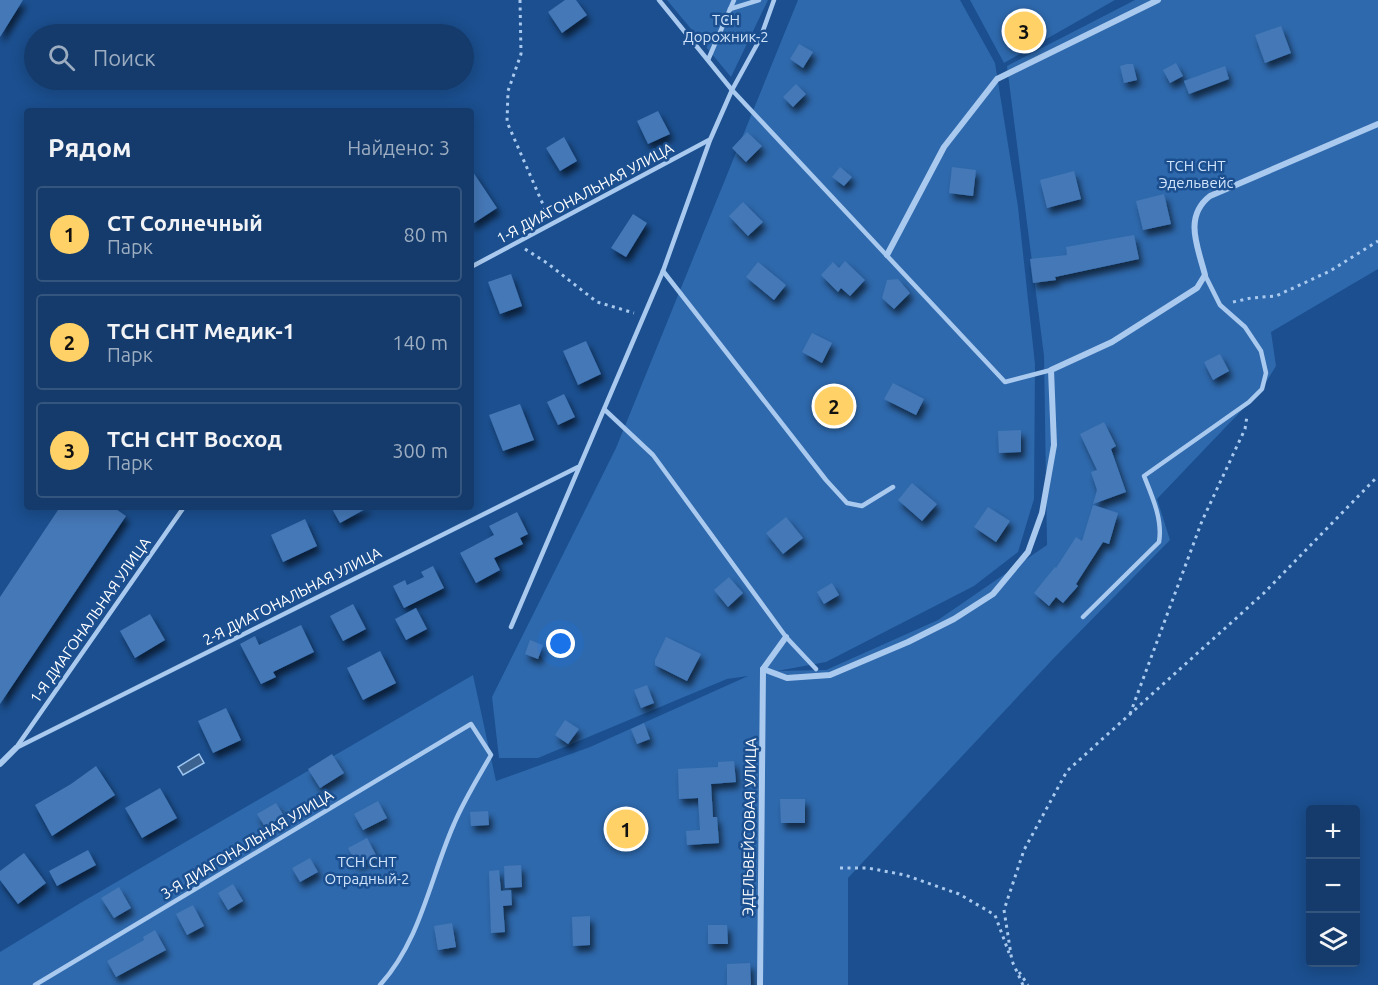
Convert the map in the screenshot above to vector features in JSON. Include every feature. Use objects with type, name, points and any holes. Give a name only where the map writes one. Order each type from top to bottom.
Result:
[{"type":"street","points":[[887,255],[944,147],[997,79],[1158,0]]},
{"type":"street","points":[[786,637],[763,669],[787,678],[830,675],[887,652],[945,624],[993,594],[1028,552],[1042,513],[1054,445],[1051,370],[1112,342],[1197,288],[1205,275],[1194,228],[1197,210],[1210,196],[1378,124]]},
{"type":"street","name":"ЭДЕЛЬВЕЙСОВАЯ УЛИЦА","points":[[760,985],[763,669]]},
{"type":"street","points":[[0,764],[16,748]]},
{"type":"lane","points":[[659,0],[732,90],[1005,382],[1051,370]]},
{"type":"lane","points":[[708,60],[734,0]]},
{"type":"lane","points":[[730,9],[759,0]]},
{"type":"lane","points":[[512,627],[645,316],[710,140],[732,90],[760,39],[774,0]]},
{"type":"lane","name":"1-Я ДИАГОНАЛЬНАЯ УЛИЦА","points":[[474,265],[710,140]]},
{"type":"lane","points":[[663,271],[826,480],[847,503],[862,506],[893,487]]},
{"type":"lane","points":[[1083,617],[1159,542],[1161,532],[1152,496],[1144,476],[1249,402],[1262,388],[1266,373],[1261,351],[1245,327],[1220,305],[1205,275]]},
{"type":"lane","points":[[605,410],[653,455],[786,637],[816,669]]},
{"type":"lane","name":"2-Я ДИАГОНАЛЬНАЯ УЛИЦА","points":[[16,748],[579,467]]},
{"type":"lane","name":"1-Я ДИАГОНАЛЬНАЯ УЛИЦА","points":[[16,748],[182,510]]},
{"type":"lane","name":"3-Я ДИАГОНАЛЬНАЯ УЛИЦА","points":[[35,985],[471,724],[491,755],[454,823],[409,944],[393,971],[380,985]]},
{"type":"path","points":[[520,0],[521,54],[508,91],[507,122],[552,224]]},
{"type":"path","points":[[1220,305],[1251,298],[1276,296],[1330,271],[1378,241]]},
{"type":"path","points":[[516,244],[547,263],[597,302],[645,316]]},
{"type":"path","points":[[1129,716],[1202,521],[1245,429],[1249,402]]},
{"type":"path","points":[[1028,985],[1012,961],[1004,910],[1024,850],[1067,771],[1264,593],[1378,476]]},
{"type":"path","points":[[840,868],[868,868],[905,874],[959,894],[994,915],[1023,985]]},
{"type":"green space","name":"ТСН Дорожник-2","points":[[667,0],[768,0],[731,77]]},
{"type":"green space","points":[[798,0],[960,0],[995,63],[1018,207],[1035,364],[1034,499],[1018,552],[974,586],[826,662],[777,671],[826,670],[938,620],[1047,545],[1044,356],[1007,66],[1135,0],[1378,0],[1378,269],[1271,332],[1276,366],[1262,389],[1157,499],[1170,540],[1053,659],[848,878],[848,985],[0,985],[0,952],[473,675],[496,781],[590,747],[748,676],[727,679],[538,758],[499,758],[492,697],[616,448]]},
{"type":"green space","points":[[970,0],[1115,0],[1004,63]]},
{"type":"shaded area","points":[[199,754],[204,763],[183,775],[178,767]]},
{"type":"building","points":[[0,0],[23,0],[0,37]]},
{"type":"building","points":[[565,0],[576,0],[587,15],[562,33],[548,12]]},
{"type":"building","points":[[1281,26],[1291,53],[1265,63],[1255,35]]},
{"type":"building","points":[[799,44],[813,52],[803,68],[790,59]]},
{"type":"building","points":[[1176,63],[1183,76],[1170,83],[1163,70]]},
{"type":"building","points":[[1133,64],[1137,80],[1124,83],[1120,66]]},
{"type":"building","points":[[1225,66],[1229,79],[1189,94],[1184,81]]},
{"type":"building","points":[[796,84],[806,94],[793,107],[783,97]]},
{"type":"building","points":[[658,111],[670,134],[648,144],[637,121]]},
{"type":"building","points":[[747,132],[762,146],[746,162],[732,148]]},
{"type":"building","points":[[564,137],[577,161],[560,171],[546,148]]},
{"type":"building","points":[[840,167],[852,177],[844,186],[832,177]]},
{"type":"building","points":[[952,167],[976,170],[973,196],[949,193]]},
{"type":"building","points":[[1074,171],[1081,199],[1047,208],[1040,180]]},
{"type":"building","points":[[474,174],[497,208],[474,223]]},
{"type":"building","points":[[1164,194],[1171,224],[1143,230],[1136,201]]},
{"type":"building","points":[[743,202],[763,222],[748,236],[729,216]]},
{"type":"building","points":[[633,214],[647,223],[626,257],[611,248]]},
{"type":"building","points":[[1134,235],[1139,259],[1055,277],[1056,280],[1033,283],[1030,259],[1067,255],[1066,247]]},
{"type":"building","points":[[845,261],[865,280],[850,296],[841,288],[838,292],[821,275],[833,262],[839,268]]},
{"type":"building","points":[[758,262],[786,285],[774,300],[746,277]]},
{"type":"building","points":[[511,274],[522,306],[500,314],[488,282]]},
{"type":"building","points":[[898,279],[910,293],[894,309],[882,298],[887,280]]},
{"type":"building","points":[[812,333],[832,343],[822,363],[802,352]]},
{"type":"building","points":[[586,341],[601,374],[578,385],[563,351]]},
{"type":"building","points":[[1220,354],[1229,371],[1213,380],[1204,362]]},
{"type":"building","points":[[893,383],[924,399],[916,415],[884,399]]},
{"type":"building","points":[[564,394],[575,417],[558,425],[547,402]]},
{"type":"building","points":[[520,404],[534,440],[503,451],[489,415]]},
{"type":"building","points":[[1104,422],[1116,446],[1111,449],[1126,492],[1093,504],[1097,490],[1091,472],[1097,470],[1080,434]]},
{"type":"building","points":[[1021,430],[1021,452],[999,453],[998,431]]},
{"type":"building","points":[[912,483],[937,504],[922,521],[898,500]]},
{"type":"building","points":[[1093,505],[1118,513],[1109,544],[1103,542],[1076,584],[1078,586],[1063,603],[1056,597],[1049,606],[1034,593],[1056,568],[1076,537],[1082,541]]},
{"type":"building","points":[[988,507],[1010,521],[996,542],[974,527]]},
{"type":"building","points":[[58,510],[117,510],[126,516],[0,704],[0,597]]},
{"type":"building","points":[[333,510],[364,510],[340,523]]},
{"type":"building","points":[[517,512],[528,534],[520,538],[523,544],[494,558],[500,570],[476,583],[460,553],[494,535],[489,526]]},
{"type":"building","points":[[786,517],[803,538],[783,554],[766,533]]},
{"type":"building","points":[[305,519],[317,546],[283,562],[271,535]]},
{"type":"building","points":[[433,566],[444,588],[404,608],[393,586],[405,580],[407,585],[424,577],[421,572]]},
{"type":"building","points":[[729,577],[743,593],[728,607],[714,590]]},
{"type":"building","points":[[832,583],[839,595],[824,604],[817,592]]},
{"type":"building","points":[[353,604],[366,629],[343,641],[330,616]]},
{"type":"building","points":[[416,608],[427,629],[406,640],[395,619]]},
{"type":"building","points":[[150,614],[165,640],[135,658],[120,631]]},
{"type":"building","points":[[301,625],[314,652],[273,672],[276,677],[261,684],[240,644],[255,636],[259,645]]},
{"type":"building","points":[[666,637],[701,654],[687,681],[655,665],[655,660]]},
{"type":"building","points":[[530,640],[543,645],[538,659],[525,654]]},
{"type":"building","points":[[380,651],[396,683],[363,700],[347,668]]},
{"type":"building","points":[[647,685],[654,703],[641,708],[634,690]]},
{"type":"building","points":[[226,708],[241,740],[213,753],[198,721]]},
{"type":"building","points":[[565,720],[579,729],[568,744],[555,735]]},
{"type":"building","points":[[644,723],[650,739],[637,744],[631,729]]},
{"type":"building","points":[[332,754],[344,773],[320,788],[308,769]]},
{"type":"building","points":[[734,761],[736,782],[711,784],[713,817],[717,817],[719,843],[687,845],[686,831],[700,830],[698,798],[679,799],[678,769],[718,767],[718,762]]},
{"type":"building","points":[[96,766],[115,795],[52,836],[35,805]]},
{"type":"building","points":[[160,788],[177,818],[142,838],[125,808]]},
{"type":"building","points":[[780,799],[805,799],[805,823],[781,823]]},
{"type":"building","points":[[378,801],[387,818],[363,830],[354,814]]},
{"type":"building","points":[[276,803],[284,816],[265,827],[257,814]]},
{"type":"building","points":[[488,811],[489,825],[471,826],[470,812]]},
{"type":"building","points":[[367,838],[376,855],[357,865],[348,848]]},
{"type":"building","points":[[88,850],[96,865],[57,886],[49,871]]},
{"type":"building","points":[[24,853],[46,883],[18,904],[0,880],[0,871]]},
{"type":"building","points":[[310,858],[318,872],[300,882],[292,868]]},
{"type":"building","points":[[521,865],[522,887],[505,888],[504,866]]},
{"type":"building","points":[[499,870],[501,891],[511,890],[512,905],[503,906],[505,932],[491,933],[489,871]]},
{"type":"building","points":[[233,884],[243,901],[228,910],[218,893]]},
{"type":"building","points":[[119,887],[131,908],[114,918],[101,898]]},
{"type":"building","points":[[193,905],[204,926],[187,935],[176,914]]},
{"type":"building","points":[[590,916],[590,945],[573,946],[572,917]]},
{"type":"building","points":[[452,923],[456,947],[438,950],[434,926]]},
{"type":"building","points":[[708,925],[727,925],[728,944],[708,944]]},
{"type":"building","points":[[155,930],[166,950],[116,977],[107,961],[144,940],[143,937]]},
{"type":"building","points":[[750,963],[751,985],[727,985],[727,964]]},
{"type":"place","name":"ТСН СНТ Восход","points":[[1024,31]]},
{"type":"place","name":"ТСН СНТ Медик-1","points":[[834,406]]},
{"type":"place","name":"СТ Солнечный","points":[[626,829]]},
{"type":"park label","name":"ТСН СНТ Эдельвейс","points":[[1196,174]]},
{"type":"park label","name":"ТСН СНТ Отрадный-2","points":[[367,870]]}]
